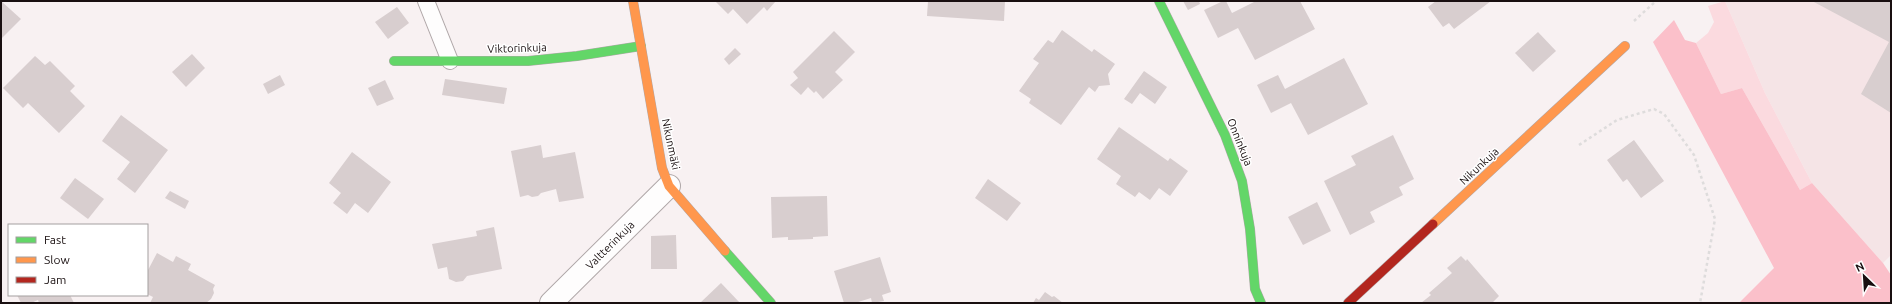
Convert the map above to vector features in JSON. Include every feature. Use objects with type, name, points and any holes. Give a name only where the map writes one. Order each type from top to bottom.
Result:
[{"type":"street","name":"Nikunmäki","points":[[633,1],[662,168],[669,186],[771,303]]},
{"type":"street","name":"Onninkuja","points":[[1159,1],[1225,135],[1242,181],[1250,229],[1255,289],[1261,303]]},
{"type":"street","name":"Viktorinkuja","points":[[394,61],[528,60],[577,56],[640,46]]},
{"type":"street","name":"Nikunkuja","points":[[1348,303],[1625,46]]},
{"type":"street","name":"Valtterinkuja","points":[[551,303],[669,186]]},
{"type":"lane","points":[[426,1],[450,61]]},
{"type":"path","points":[[1579,145],[1617,120],[1654,109],[1664,114],[1694,155],[1715,219],[1700,303]]},
{"type":"shaded area","points":[[1725,1],[1891,1],[1891,255],[1883,263],[1812,183],[1765,93]]},
{"type":"shaded area","points":[[1725,1],[1765,93],[1812,183],[1800,190],[1742,88],[1721,94],[1696,43],[1708,33],[1714,22],[1708,6]]},
{"type":"shaded area","points":[[1674,20],[1685,40],[1696,43],[1721,94],[1742,88],[1800,190],[1812,183],[1883,263],[1891,275],[1891,303],[1739,303],[1774,268],[1653,42]]},
{"type":"building","points":[[1,1],[21,19],[1,39]]},
{"type":"building","points":[[715,1],[776,1],[767,11],[764,7],[747,24],[733,9],[728,14]]},
{"type":"building","points":[[928,1],[1005,1],[1004,21],[927,16]]},
{"type":"building","points":[[1183,1],[1199,1],[1200,4],[1188,10]]},
{"type":"building","points":[[1226,1],[1232,13],[1256,1],[1300,1],[1315,29],[1255,60],[1238,28],[1218,38],[1204,10]]},
{"type":"building","points":[[1436,1],[1491,1],[1454,29],[1449,23],[1443,27],[1428,7]]},
{"type":"building","points":[[1812,1],[1891,1],[1891,113],[1861,94],[1889,42]]},
{"type":"building","points":[[397,7],[409,23],[388,39],[375,22]]},
{"type":"building","points":[[1062,30],[1092,52],[1094,49],[1115,64],[1108,74],[1110,85],[1099,86],[1095,92],[1089,87],[1061,125],[1029,103],[1031,99],[1019,91],[1039,63],[1033,59],[1048,40],[1053,43]]},
{"type":"building","points":[[834,31],[855,52],[835,72],[843,80],[823,99],[816,91],[814,93],[808,87],[801,95],[790,85],[798,78],[793,72]]},
{"type":"building","points":[[1538,32],[1556,51],[1533,72],[1515,53]]},
{"type":"building","points":[[735,48],[741,54],[729,65],[724,59]]},
{"type":"building","points":[[192,54],[205,68],[186,87],[172,72]]},
{"type":"building","points":[[35,56],[45,65],[50,61],[75,86],[70,91],[85,106],[59,133],[28,103],[23,108],[3,88]]},
{"type":"building","points":[[1344,58],[1368,104],[1308,135],[1291,103],[1271,113],[1257,85],[1278,75],[1285,89]]},
{"type":"building","points":[[1144,71],[1167,87],[1155,104],[1140,93],[1132,104],[1124,99]]},
{"type":"building","points":[[280,75],[285,85],[268,94],[263,84]]},
{"type":"building","points":[[445,79],[507,88],[504,104],[442,95]]},
{"type":"building","points":[[385,80],[394,99],[377,106],[368,88]]},
{"type":"building","points":[[121,115],[168,150],[135,193],[117,179],[130,162],[102,141]]},
{"type":"building","points":[[1119,127],[1168,161],[1170,158],[1188,171],[1170,196],[1159,188],[1150,200],[1139,192],[1135,197],[1116,184],[1121,176],[1097,159]]},
{"type":"building","points":[[1393,135],[1414,179],[1399,187],[1403,195],[1370,212],[1375,222],[1350,235],[1324,181],[1356,165],[1351,156]]},
{"type":"building","points":[[1634,140],[1664,181],[1641,198],[1627,179],[1623,182],[1607,160]]},
{"type":"building","points":[[541,145],[543,158],[575,152],[584,198],[559,202],[556,189],[541,193],[538,196],[532,197],[528,195],[520,197],[511,151]]},
{"type":"building","points":[[352,152],[391,182],[368,213],[355,203],[347,214],[333,203],[341,193],[329,183]]},
{"type":"building","points":[[75,178],[104,199],[88,219],[60,198]]},
{"type":"building","points":[[988,179],[1021,203],[1007,221],[975,198]]},
{"type":"building","points":[[170,191],[189,201],[185,209],[165,198]]},
{"type":"building","points":[[827,196],[828,236],[813,237],[813,239],[788,240],[788,237],[772,238],[771,197]]},
{"type":"building","points":[[1317,202],[1331,231],[1303,245],[1288,217]]},
{"type":"building","points":[[494,227],[502,269],[467,276],[463,281],[456,282],[449,279],[447,267],[438,269],[432,244],[477,236],[476,231]]},
{"type":"building","points":[[676,235],[677,269],[651,269],[651,236]]},
{"type":"building","points":[[157,253],[173,262],[176,256],[191,264],[188,270],[215,285],[213,289],[214,293],[211,299],[206,303],[150,303],[153,297],[148,294],[148,270]]},
{"type":"building","points":[[1461,256],[1466,261],[1467,259],[1499,296],[1492,303],[1421,303],[1431,295],[1429,293],[1452,273],[1447,268]]},
{"type":"building","points":[[880,257],[891,292],[882,295],[884,301],[872,303],[871,298],[855,303],[844,303],[834,271]]},
{"type":"building","points":[[721,283],[740,303],[700,303]]},
{"type":"building","points":[[1045,292],[1052,297],[1054,296],[1063,303],[1033,303],[1036,298],[1039,300]]},
{"type":"building","points":[[18,296],[70,296],[74,303],[39,303],[38,300],[31,303],[21,303]]},
{"type":"traffic: fast","points":[[1159,1],[1225,135],[1242,181],[1250,229],[1255,289],[1261,303]]},
{"type":"traffic: fast","points":[[394,61],[528,61],[577,56],[641,46]]},
{"type":"traffic: fast","points":[[725,251],[771,303]]},
{"type":"traffic: slow","points":[[633,1],[662,168],[669,186],[725,251]]},
{"type":"traffic: slow","points":[[1433,224],[1625,46]]},
{"type":"traffic: jam","points":[[1348,303],[1433,224]]}]
